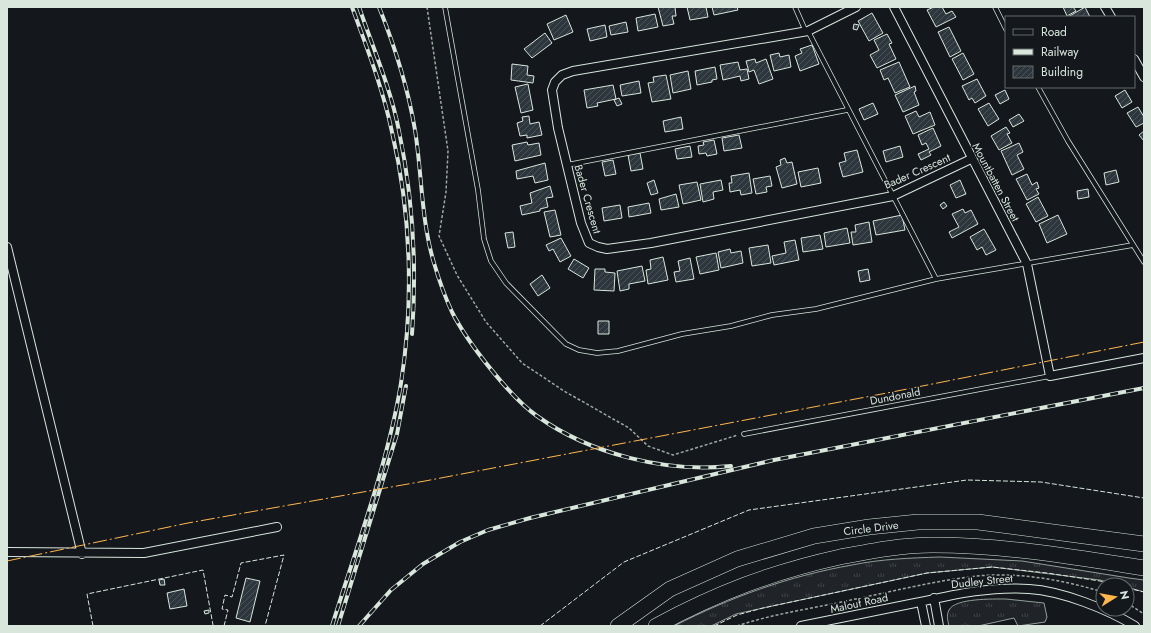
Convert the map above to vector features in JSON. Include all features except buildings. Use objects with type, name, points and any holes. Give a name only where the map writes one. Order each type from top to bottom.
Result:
[{"type":"highway","name":"Circle Drive","points":[[618,626],[670,589],[737,559],[814,536],[869,527],[918,522],[978,522],[1144,544]]},
{"type":"highway","name":"Circle Drive","points":[[656,626],[719,594],[752,581],[789,569],[879,549],[933,545],[978,547],[1046,553],[1144,568]]},
{"type":"highway","points":[[605,626],[670,589]]},
{"type":"street","name":"Bader Crescent","points":[[856,7],[807,31],[573,71],[562,75],[555,82],[552,90],[558,128],[581,223],[590,243],[607,249],[893,196],[971,159]]},
{"type":"street","name":"Mountbatten Street","points":[[894,7],[971,159],[1027,264],[1050,376]]},
{"type":"street","points":[[1105,7],[1110,16]]},
{"type":"street","points":[[1135,61],[1144,76]]},
{"type":"street","points":[[7,247],[82,554]]},
{"type":"street","points":[[1050,376],[1144,358]]},
{"type":"street","points":[[7,552],[144,554],[277,527]]},
{"type":"street","name":"Dudley Street","points":[[921,602],[934,598],[992,589],[1031,589],[1054,593],[1090,605],[1135,626]]},
{"type":"street","points":[[934,598],[939,626]]},
{"type":"street","points":[[921,602],[926,626]]},
{"type":"street","name":"Malouf Road","points":[[801,626],[921,602]]},
{"type":"lane","points":[[444,7],[478,190],[484,239],[490,261],[506,283],[566,344],[579,350],[597,353],[618,351],[682,334],[816,309],[936,279],[1133,245]]},
{"type":"lane","points":[[795,7],[847,110],[936,279]]},
{"type":"lane","points":[[995,7],[1005,27]]},
{"type":"lane","points":[[1039,88],[1068,141],[1144,262]]},
{"type":"lane","points":[[567,165],[847,110]]},
{"type":"lane","name":"Dundonald","points":[[744,434],[1050,376]]},
{"type":"path","points":[[427,7],[448,151],[446,192],[439,236],[457,275],[486,322],[522,363],[564,391],[629,428],[648,446],[673,455],[744,434]]},
{"type":"path","points":[[1135,608],[1144,614]]},
{"type":"green space","points":[[940,557],[1022,561],[1123,577],[1095,577],[1095,579],[992,567],[927,573],[736,614],[711,626],[674,626],[717,606],[783,581],[863,563],[907,558]]},
{"type":"green space","points":[[1135,579],[1144,580],[1144,592],[1135,589]]},
{"type":"green space","points":[[1006,599],[1044,603],[1047,617],[1045,622],[1018,626],[1014,618],[978,626],[949,626],[947,616],[948,612],[953,606],[959,603],[975,600]]},
{"type":"railway","points":[[332,626],[361,536],[388,444],[401,383],[408,321],[409,289],[407,225],[398,163],[384,100],[352,7]]},
{"type":"railway","points":[[359,7],[396,115],[404,156],[413,232],[414,283],[412,334]]},
{"type":"railway","points":[[379,7],[409,99],[415,130],[427,230],[434,263],[452,312],[478,353],[502,383],[526,407],[558,429],[581,441],[630,458],[655,463],[706,467],[731,466]]},
{"type":"railway","points":[[338,626],[397,434],[406,386]]},
{"type":"railway","points":[[359,626],[391,590],[423,564],[460,542],[488,530],[530,518],[774,460],[1144,388]]},
{"type":"fence","points":[[540,626],[624,562],[749,510],[967,480],[1041,482],[1144,498]]},
{"type":"fence","points":[[224,626],[228,610],[222,609],[225,595],[232,597],[241,563],[284,555],[265,626]]},
{"type":"fence","points":[[714,626],[737,615],[763,608],[927,573],[992,567],[1095,580]]},
{"type":"fence","points":[[93,626],[87,594],[203,570],[213,625]]},
{"type":"fence","points":[[1135,590],[1144,592]]},
{"type":"fence","points":[[208,626],[218,626]]},
{"type":"power","points":[[7,561],[188,523],[425,481],[887,393],[1144,342]]}]
